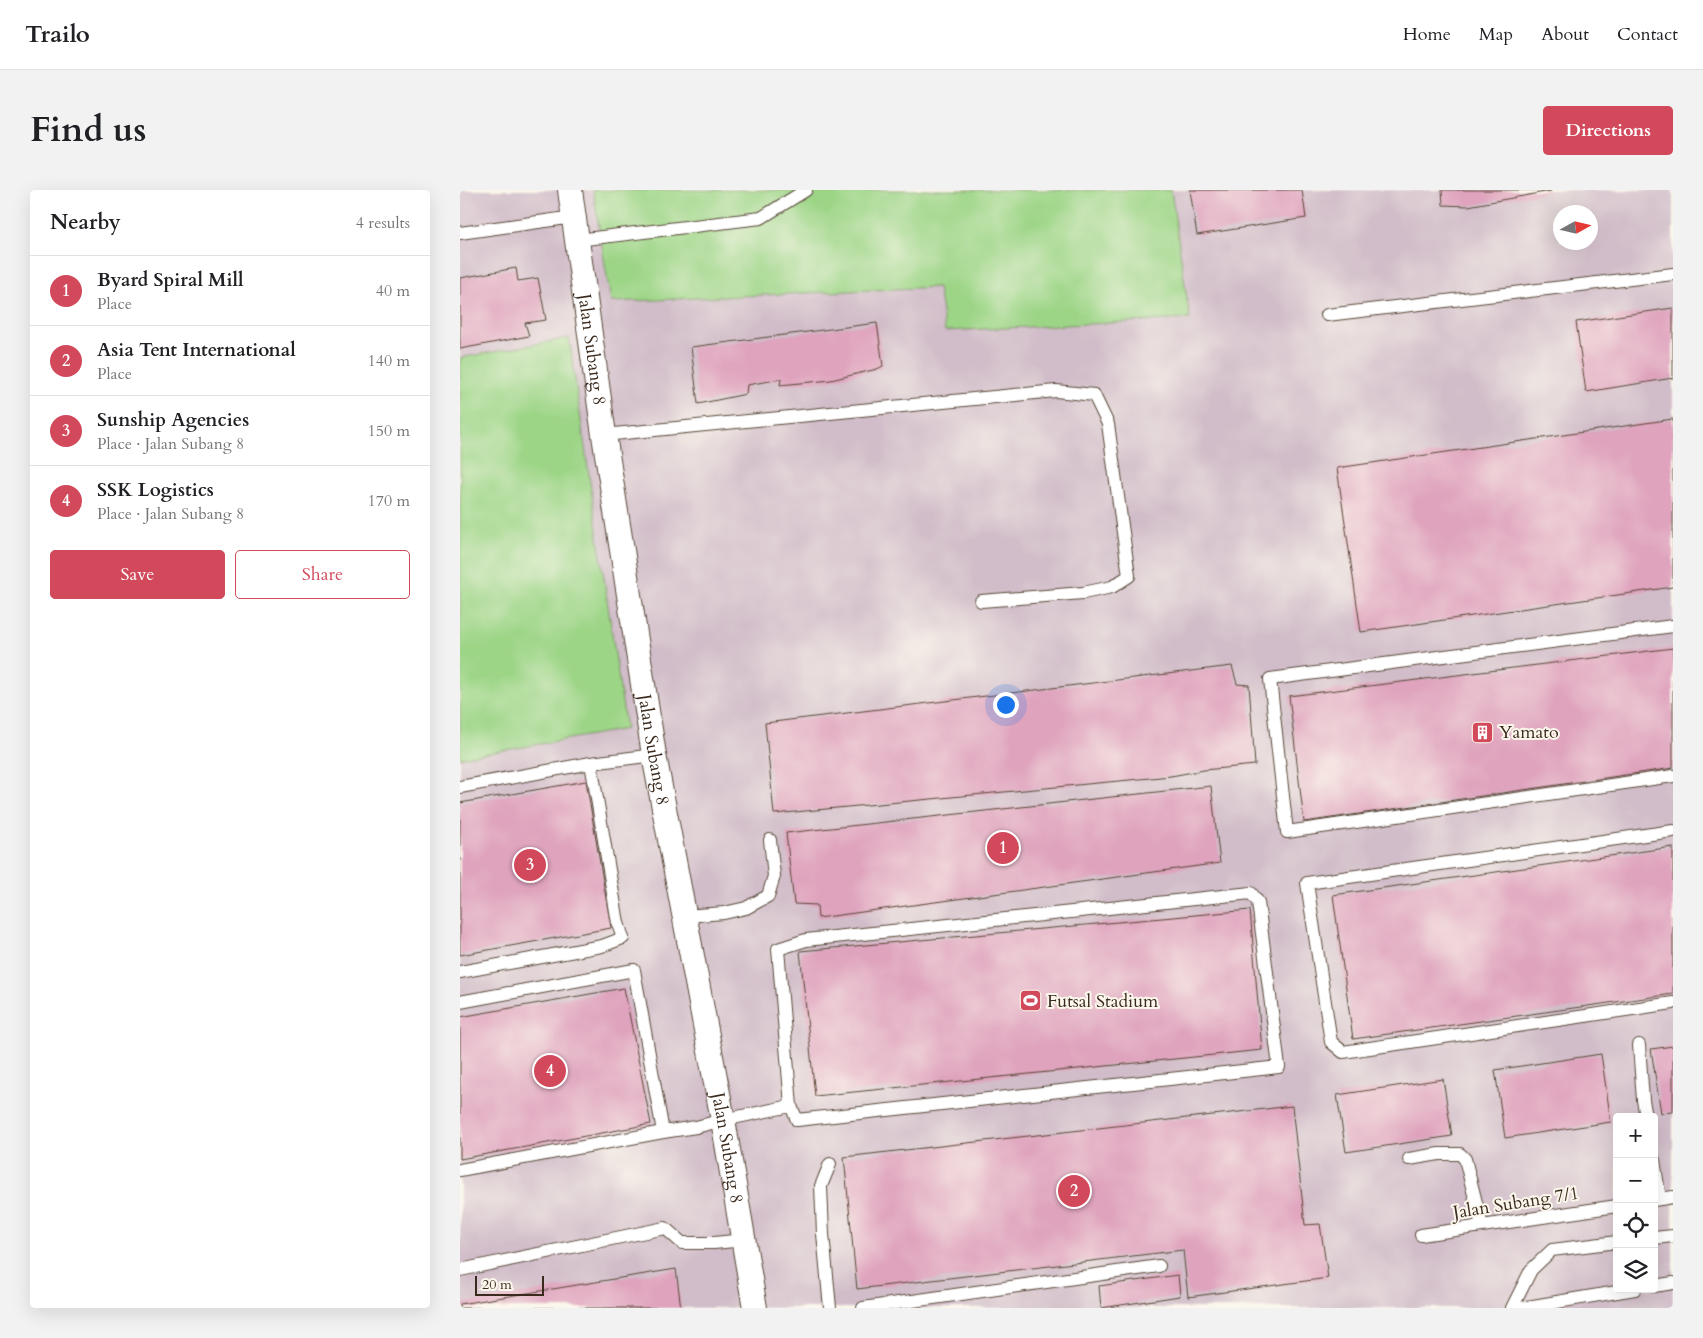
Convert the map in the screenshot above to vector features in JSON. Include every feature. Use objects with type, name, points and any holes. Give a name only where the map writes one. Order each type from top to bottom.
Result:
[{"type":"street","name":"Jalan Subang 8","points":[[570,190],[604,435],[654,754],[723,1120],[755,1308]]},
{"type":"lane","points":[[460,233],[576,229],[761,218],[806,190]]},
{"type":"lane","points":[[1327,315],[1673,274]]},
{"type":"lane","points":[[604,435],[1056,391],[1094,395],[1108,424],[1129,576],[1112,587],[1083,593],[981,601]]},
{"type":"lane","points":[[1673,626],[1270,679],[1287,832],[1673,776]]},
{"type":"lane","points":[[460,787],[590,763],[654,754]]},
{"type":"lane","points":[[460,972],[602,946],[623,938],[618,923],[590,763]]},
{"type":"lane","points":[[1673,831],[1307,883],[1331,1042],[1343,1052],[1673,1003]]},
{"type":"lane","points":[[685,916],[724,913],[746,908],[768,896],[774,876],[770,840]]},
{"type":"lane","points":[[1251,893],[1258,902],[1278,1067],[797,1120],[791,1106],[778,949],[806,940],[1251,893]]},
{"type":"lane","points":[[460,1002],[634,970],[664,1132]]},
{"type":"lane","points":[[1639,1045],[1646,1113]]},
{"type":"lane","points":[[460,1170],[696,1127],[791,1106]]},
{"type":"lane","points":[[1409,1159],[1439,1154],[1460,1154],[1465,1159],[1468,1168],[1482,1226]]},
{"type":"lane","points":[[830,1164],[821,1186],[823,1234],[830,1308]]},
{"type":"lane","points":[[1658,1200],[1673,1197]]},
{"type":"lane","name":"Jalan Subang 7/1","points":[[1421,1235],[1613,1207]]},
{"type":"lane","points":[[460,1270],[665,1228],[682,1243],[714,1243],[744,1240]]},
{"type":"lane","points":[[1658,1238],[1673,1236]]},
{"type":"lane","points":[[1512,1308],[1531,1270],[1552,1250],[1613,1242]]},
{"type":"lane","points":[[863,1308],[1159,1266]]},
{"type":"lane","points":[[1658,1285],[1673,1283]]},
{"type":"lane","points":[[1520,1308],[1613,1293]]},
{"type":"shaded area","points":[[460,190],[1673,190],[1673,1308],[460,1308]]},
{"type":"green space","points":[[593,190],[1171,190],[1190,319],[945,331],[938,287],[611,302]]},
{"type":"green space","points":[[569,338],[626,729],[460,758],[460,358]]},
{"type":"building","points":[[1190,190],[1302,190],[1306,218],[1197,235]]},
{"type":"building","points":[[1442,190],[1551,191],[1468,206],[1443,205]]},
{"type":"building","points":[[516,268],[518,281],[538,278],[546,320],[525,323],[529,336],[460,349],[460,278]]},
{"type":"building","points":[[1673,308],[1673,378],[1586,392],[1576,322]]},
{"type":"building","points":[[877,323],[883,366],[877,369],[831,380],[780,385],[781,379],[747,385],[746,394],[698,404],[691,347]]},
{"type":"building","points":[[1673,419],[1673,587],[1361,632],[1337,468]]},
{"type":"building","name":"Yamato","points":[[1673,648],[1673,768],[1304,822],[1289,696]]},
{"type":"building","points":[[1232,666],[1237,684],[1249,685],[1255,765],[1204,770],[1171,776],[774,814],[765,723]]},
{"type":"building","points":[[586,781],[611,928],[460,955],[460,803]]},
{"type":"building","points":[[1211,786],[1220,863],[818,918],[817,905],[794,904],[786,833]]},
{"type":"building","points":[[1673,847],[1673,994],[1353,1039],[1333,895]]},
{"type":"building","name":"Futsal Stadium","points":[[1250,910],[1262,1050],[815,1096],[800,951]]},
{"type":"building","points":[[624,988],[651,1124],[460,1159],[460,1017]]},
{"type":"building","points":[[1673,1046],[1673,1112],[1661,1113],[1651,1049]]},
{"type":"building","points":[[1601,1054],[1611,1122],[1505,1138],[1495,1070]]},
{"type":"building","points":[[1443,1079],[1452,1136],[1346,1152],[1337,1095]]},
{"type":"building","points":[[1292,1106],[1305,1225],[1320,1224],[1328,1278],[1188,1297],[1183,1250],[857,1289],[844,1157]]},
{"type":"building","points":[[676,1269],[681,1308],[460,1308],[460,1304]]},
{"type":"building","points":[[1178,1275],[1180,1296],[1101,1308],[1099,1286]]},
{"type":"place","name":"Yamato","points":[[1483,732]]},
{"type":"place","name":"Byard Spiral Mill","points":[[1003,848]]},
{"type":"place","name":"Sunship Agencies","points":[[530,865]]},
{"type":"place","name":"Futsal Stadium","points":[[1031,1001]]},
{"type":"place","name":"SSK Logistics","points":[[550,1071]]},
{"type":"place","name":"Asia Tent International","points":[[1074,1191]]}]
